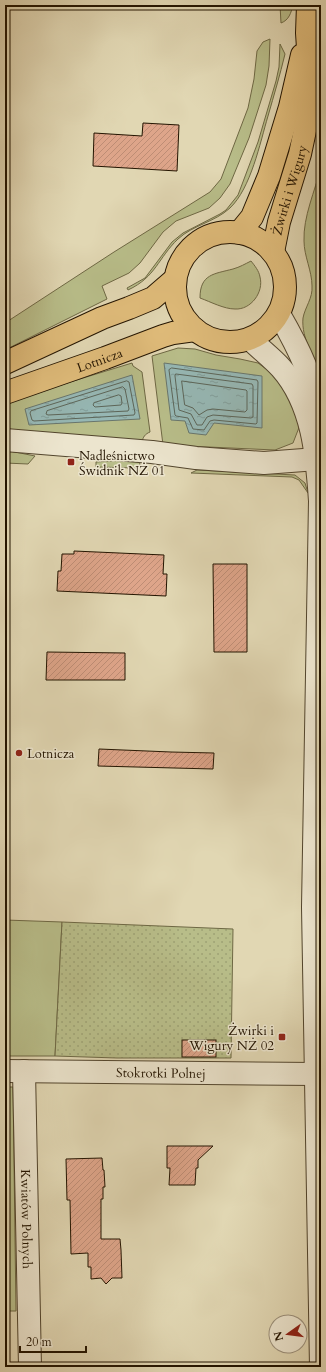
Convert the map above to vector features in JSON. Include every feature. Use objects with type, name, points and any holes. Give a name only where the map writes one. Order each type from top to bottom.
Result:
[{"type":"main road","name":"Żwirki i Wigury","points":[[273,252],[279,222],[300,154],[308,116],[310,78],[307,33],[308,5]]},
{"type":"main road","name":"Żwirki i Wigury","points":[[238,233],[252,216],[269,176],[290,107],[307,33]]},
{"type":"main road","points":[[228,232],[238,233],[257,239],[273,252],[281,266],[285,282],[284,298],[279,314],[266,329],[250,339],[238,342],[221,342],[210,339],[195,330],[186,321],[176,298],[175,279],[178,268],[183,259],[189,250],[197,243],[207,237],[217,234],[228,232]]},
{"type":"main road","points":[[5,363],[102,318],[153,298],[175,279]]},
{"type":"main road","name":"Lotnicza","points":[[5,393],[163,336],[195,330]]},
{"type":"street","points":[[279,314],[303,360],[318,405],[319,426],[317,459],[320,502],[313,907],[321,1367]]},
{"type":"street","points":[[250,339],[282,369],[295,388],[308,420],[317,459]]},
{"type":"street","points":[[5,440],[264,463],[317,459]]},
{"type":"street","name":"Stokrotki Polnej","points":[[15,1071],[316,1074]]},
{"type":"street","name":"Kwiatów Polnych","points":[[15,1071],[30,1367]]},
{"type":"green space","points":[[280,5],[293,5],[288,18],[281,23]]},
{"type":"green space","points":[[270,39],[269,66],[266,85],[249,138],[230,184],[220,198],[209,208],[176,221],[163,232],[140,263],[129,273],[102,286],[107,299],[5,350],[5,323],[210,192],[221,179],[248,108],[254,79],[257,51],[263,42]]},
{"type":"green space","points":[[280,44],[285,54],[258,152],[244,189],[230,208],[224,213],[190,230],[178,239],[151,273],[137,285],[128,290],[127,288],[145,278],[172,242],[183,233],[226,210],[238,195],[258,142],[276,81],[279,67]]},
{"type":"green space","points":[[321,167],[321,376],[306,341],[303,318],[312,290],[312,280],[304,247],[305,223]]},
{"type":"green space","points":[[251,261],[259,273],[261,283],[255,299],[246,307],[241,309],[231,309],[200,298],[202,284],[209,276],[238,267]]},
{"type":"green space","points":[[178,348],[195,349],[216,355],[258,363],[273,374],[287,391],[300,425],[293,443],[275,450],[163,445],[152,356]]},
{"type":"green space","points":[[132,363],[133,366],[142,372],[150,432],[144,436],[142,442],[5,431],[5,402]]},
{"type":"green space","points":[[5,450],[35,456],[28,464],[5,463]]},
{"type":"green space","points":[[139,459],[140,465],[136,468],[96,467],[96,462]]},
{"type":"green space","points":[[197,470],[295,475],[305,483],[308,493],[299,480],[292,477],[191,473]]},
{"type":"green space","points":[[5,920],[62,922],[55,1056],[5,1056]]},
{"type":"green space","points":[[62,922],[233,929],[231,1058],[117,1058],[55,1056]]},
{"type":"green space","points":[[5,1087],[13,1087],[16,1311],[5,1311]]},
{"type":"water","points":[[164,363],[262,376],[262,428],[214,423],[206,435],[189,433],[185,421],[171,420]]},
{"type":"water","points":[[132,375],[140,419],[29,425],[25,409]]},
{"type":"building","points":[[143,123],[179,125],[177,171],[93,166],[94,133],[142,136]]},
{"type":"building","points":[[74,551],[164,555],[163,574],[167,574],[166,596],[57,591],[58,571],[61,571],[62,554],[74,554]]},
{"type":"building","points":[[213,564],[247,564],[247,652],[214,652]]},
{"type":"building","points":[[47,652],[125,653],[125,680],[46,680]]},
{"type":"building","points":[[99,749],[214,753],[213,769],[98,766]]},
{"type":"building","points":[[182,1040],[216,1040],[216,1057],[182,1057]]},
{"type":"building","points":[[167,1146],[213,1146],[198,1160],[195,1185],[169,1185],[170,1168],[167,1168]]},
{"type":"building","points":[[102,1158],[105,1187],[103,1187],[103,1199],[101,1199],[101,1239],[120,1239],[122,1278],[112,1278],[106,1284],[101,1278],[91,1279],[91,1267],[88,1267],[88,1253],[71,1254],[70,1200],[67,1200],[66,1159]]},
{"type":"place","name":"Nadleśnictwo Świdnik NŻ 01","points":[[71,462]]},
{"type":"place","name":"Lotnicza","points":[[19,753]]},
{"type":"place","name":"Żwirki i Wigury NŻ 02","points":[[282,1037]]}]
